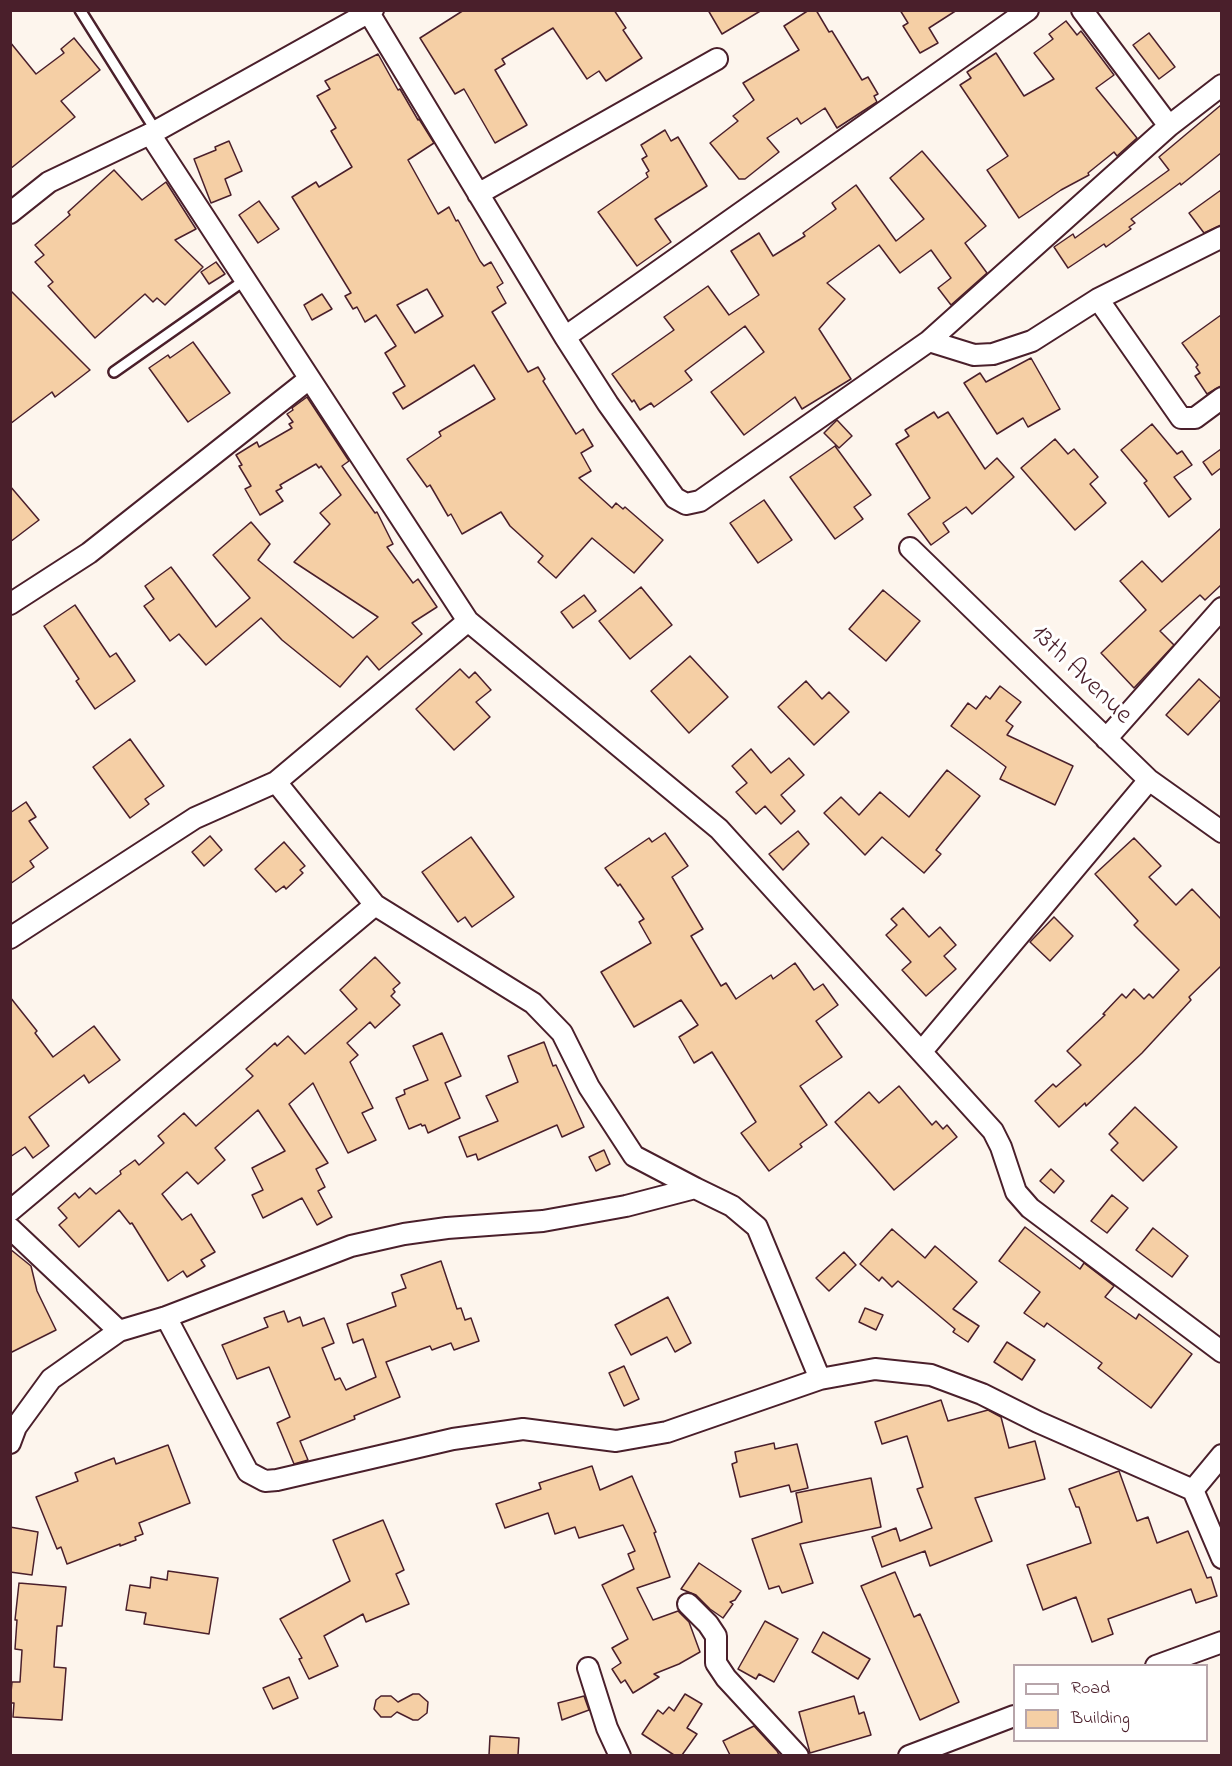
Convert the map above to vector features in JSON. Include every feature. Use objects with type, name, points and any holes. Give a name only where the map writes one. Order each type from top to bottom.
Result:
[{"type":"street","points":[[565,337],[1028,10]]},
{"type":"street","points":[[1082,10],[1169,126]]},
{"type":"street","points":[[10,213],[49,182],[153,132],[371,12],[565,337],[608,404],[675,498],[686,504],[700,501],[929,341],[1169,126],[1221,85]]},
{"type":"street","points":[[478,194],[717,59]]},
{"type":"street","points":[[153,132],[245,280],[468,621],[719,829],[993,1131],[1002,1147],[1016,1192],[1030,1208],[1221,1352]]},
{"type":"street","points":[[929,341],[974,355],[993,354],[1032,341],[1098,299],[1221,237]]},
{"type":"street","points":[[1098,299],[1180,418],[1195,418],[1221,398]]},
{"type":"street","points":[[10,604],[89,554],[309,379]]},
{"type":"street","name":"13th Avenue","points":[[910,548],[1149,780],[1221,832]]},
{"type":"street","points":[[1106,739],[1221,608]]},
{"type":"street","points":[[10,938],[195,818],[276,782],[468,621]]},
{"type":"street","points":[[922,1051],[1149,780]]},
{"type":"street","points":[[276,782],[375,905],[533,1003],[562,1033],[588,1086],[634,1156],[732,1206],[757,1227],[820,1379]]},
{"type":"street","points":[[10,1211],[375,905]]},
{"type":"street","points":[[10,1443],[16,1427],[51,1379],[119,1331],[166,1317],[351,1246],[404,1234],[447,1228],[543,1221],[626,1206],[695,1188]]},
{"type":"street","points":[[10,1228],[119,1331]]},
{"type":"street","points":[[166,1317],[248,1472],[265,1481],[453,1439],[523,1429],[616,1441],[667,1432],[820,1379],[875,1369],[931,1375],[982,1394],[1038,1422],[1193,1490],[1221,1558]]},
{"type":"street","points":[[1193,1490],[1221,1455]]},
{"type":"street","points":[[688,1604],[708,1624],[716,1636],[716,1663],[726,1678],[798,1755]]},
{"type":"street","points":[[1159,1664],[1221,1642]]},
{"type":"street","points":[[588,1668],[607,1728],[620,1755]]},
{"type":"street","points":[[909,1755],[1013,1716]]},
{"type":"lane","points":[[80,10],[153,132]]},
{"type":"lane","points":[[114,372],[245,280]]},
{"type":"building","points":[[464,10],[614,10],[626,28],[623,30],[642,58],[606,81],[599,71],[587,79],[553,28],[502,59],[505,64],[495,70],[527,125],[495,143],[464,89],[455,94],[420,38]]},
{"type":"building","points":[[708,10],[762,10],[722,34]]},
{"type":"building","points":[[809,10],[816,10],[829,32],[832,31],[862,80],[868,77],[878,94],[874,96],[877,102],[837,128],[825,108],[801,124],[797,118],[767,138],[779,152],[745,179],[739,179],[710,143],[738,121],[733,116],[754,100],[743,83],[799,50],[784,26]]},
{"type":"building","points":[[900,10],[957,10],[929,28],[938,43],[920,53],[903,26],[908,23]]},
{"type":"building","points":[[1066,21],[1077,35],[1081,31],[1114,75],[1096,88],[1137,138],[1117,156],[1114,152],[1088,173],[1089,175],[1061,190],[1019,218],[987,170],[1008,156],[960,85],[971,78],[967,72],[996,53],[1024,96],[1054,79],[1034,53],[1053,39],[1049,34]]},
{"type":"building","points":[[1149,33],[1175,67],[1159,79],[1133,45]]},
{"type":"building","points":[[74,38],[100,70],[61,101],[75,117],[10,169],[10,42],[36,74],[64,53],[61,49]]},
{"type":"building","points":[[378,54],[398,90],[400,89],[419,119],[434,143],[408,160],[438,214],[449,207],[480,261],[484,266],[491,262],[503,283],[497,287],[506,303],[492,312],[528,372],[538,367],[545,379],[543,381],[576,434],[583,429],[593,446],[581,453],[591,471],[579,478],[612,508],[616,503],[623,509],[625,507],[663,540],[634,573],[592,538],[556,578],[538,562],[543,556],[510,526],[501,512],[462,534],[451,514],[448,516],[430,485],[427,487],[407,459],[441,436],[439,432],[495,399],[474,365],[403,409],[393,393],[405,386],[385,353],[396,346],[376,315],[365,322],[357,307],[353,309],[345,296],[351,293],[292,197],[316,182],[319,187],[352,167],[331,131],[336,128],[317,96],[330,89],[325,81]],"holes":[[[427,289],[443,316],[415,333],[397,305]]]},
{"type":"building","points":[[1221,105],[1221,153],[1181,185],[1180,183],[1131,219],[1135,223],[1129,227],[1131,229],[1106,247],[1104,244],[1068,268],[1054,247],[1073,234],[1075,238],[1169,170],[1159,157]]},
{"type":"building","points":[[665,130],[671,141],[678,137],[707,186],[655,219],[671,242],[637,266],[598,212],[648,177],[646,173],[649,171],[642,159],[647,156],[641,145]]},
{"type":"building","points":[[229,141],[242,171],[225,179],[231,195],[211,203],[194,159],[216,150],[215,147]]},
{"type":"building","points":[[922,151],[986,226],[965,243],[987,273],[951,305],[938,288],[951,278],[931,250],[900,273],[879,245],[827,283],[845,299],[819,329],[851,379],[802,409],[795,397],[744,435],[711,392],[764,352],[745,326],[685,371],[692,380],[654,407],[651,403],[640,410],[634,400],[632,402],[612,374],[674,330],[664,317],[708,286],[729,315],[759,295],[731,251],[759,233],[773,256],[805,236],[803,233],[836,209],[832,203],[856,185],[896,241],[924,219],[890,178]]},
{"type":"building","points":[[114,170],[142,200],[166,182],[196,229],[175,240],[203,267],[165,305],[157,298],[153,302],[145,294],[95,338],[48,286],[53,282],[35,262],[44,255],[35,245],[70,215],[68,212]]},
{"type":"building","points":[[1221,190],[1221,225],[1204,233],[1189,213]]},
{"type":"building","points":[[259,201],[279,229],[258,243],[239,215]]},
{"type":"building","points":[[216,262],[225,274],[209,284],[201,272]]},
{"type":"building","points":[[10,290],[90,370],[55,397],[52,392],[10,424]]},
{"type":"building","points":[[322,294],[332,309],[312,320],[304,305]]},
{"type":"building","points":[[1221,315],[1221,386],[1207,394],[1195,376],[1200,373],[1196,367],[1198,365],[1182,343]]},
{"type":"building","points":[[193,342],[230,393],[188,422],[149,368],[168,355],[170,358]]},
{"type":"building","points":[[1031,358],[1060,409],[1028,427],[1023,418],[997,434],[964,383],[980,373],[986,382]]},
{"type":"building","points":[[307,397],[349,461],[342,466],[375,513],[377,512],[393,544],[387,547],[413,583],[418,579],[437,607],[412,623],[422,634],[379,670],[367,656],[340,687],[282,640],[261,618],[206,665],[179,634],[170,641],[144,606],[154,599],[145,586],[171,567],[216,627],[250,598],[213,555],[251,522],[270,544],[258,560],[353,638],[378,617],[294,562],[330,524],[320,513],[341,495],[321,466],[319,468],[316,464],[280,485],[282,488],[276,491],[283,501],[260,515],[245,489],[251,486],[239,466],[242,465],[236,455],[257,442],[259,447],[292,428],[289,424],[293,422],[287,414]]},
{"type":"building","points":[[934,412],[938,418],[948,412],[985,469],[997,458],[1014,477],[972,514],[966,507],[943,523],[949,532],[931,545],[908,514],[930,498],[896,444],[909,436],[905,430]]},
{"type":"building","points":[[837,420],[852,436],[839,448],[824,433]]},
{"type":"building","points":[[1152,424],[1177,454],[1182,451],[1192,465],[1174,477],[1191,499],[1169,517],[1144,483],[1147,481],[1121,450]]},
{"type":"building","points":[[1055,439],[1068,454],[1074,449],[1098,477],[1090,484],[1106,503],[1075,530],[1021,468]]},
{"type":"building","points":[[835,446],[871,495],[854,507],[863,519],[835,539],[790,477]]},
{"type":"building","points":[[1221,449],[1221,468],[1212,475],[1203,462]]},
{"type":"building","points":[[10,486],[39,520],[10,542]]},
{"type":"building","points":[[764,500],[792,540],[758,563],[730,523]]},
{"type":"building","points":[[1221,528],[1221,585],[1205,600],[1200,595],[1160,631],[1174,645],[1134,688],[1101,653],[1146,610],[1120,581],[1142,561],[1162,582]]},
{"type":"building","points":[[641,587],[672,625],[630,659],[599,621]]},
{"type":"building","points":[[883,590],[920,621],[886,661],[849,629]]},
{"type":"building","points":[[584,595],[596,611],[573,628],[561,612]]},
{"type":"building","points":[[75,605],[110,657],[116,653],[135,681],[95,709],[76,681],[79,679],[44,626]]},
{"type":"building","points":[[690,656],[728,697],[689,733],[651,691]]},
{"type":"building","points":[[460,669],[469,678],[475,672],[491,690],[476,702],[490,717],[454,750],[416,709]]},
{"type":"building","points":[[1199,679],[1221,699],[1188,735],[1166,715]]},
{"type":"building","points":[[806,681],[822,699],[829,692],[849,712],[814,745],[778,707]]},
{"type":"building","points":[[1000,686],[1021,702],[1006,721],[1013,726],[1007,735],[1073,766],[1055,805],[1000,779],[1006,767],[951,726],[968,703],[976,709],[986,696],[990,699]]},
{"type":"building","points":[[130,739],[164,786],[145,799],[149,804],[130,818],[93,767]]},
{"type":"building","points":[[751,749],[771,773],[789,758],[804,775],[781,795],[795,811],[781,824],[765,806],[756,814],[736,792],[747,783],[732,766]]},
{"type":"building","points":[[947,770],[980,796],[936,850],[941,854],[924,873],[882,837],[865,855],[824,813],[841,797],[859,815],[880,792],[909,817]]},
{"type":"building","points":[[26,802],[36,817],[29,821],[48,848],[30,861],[34,867],[10,884],[10,813]]},
{"type":"building","points":[[798,831],[809,844],[783,870],[769,854]]},
{"type":"building","points":[[665,833],[688,866],[672,877],[703,929],[691,936],[721,986],[726,983],[736,999],[771,975],[773,979],[795,963],[814,990],[823,984],[838,1005],[816,1021],[842,1057],[800,1086],[827,1125],[800,1144],[802,1147],[769,1171],[741,1133],[756,1122],[712,1052],[694,1063],[679,1037],[698,1025],[681,1000],[634,1027],[601,972],[651,943],[639,922],[644,919],[620,884],[618,886],[605,868],[649,838],[652,842]]},
{"type":"building","points":[[210,836],[222,850],[204,866],[192,852]]},
{"type":"building","points":[[471,837],[514,897],[472,927],[465,917],[458,922],[422,872]]},
{"type":"building","points":[[1134,838],[1161,866],[1149,877],[1176,905],[1192,889],[1221,919],[1221,966],[1189,997],[1191,1000],[1142,1053],[1086,1106],[1085,1103],[1059,1127],[1035,1101],[1053,1084],[1056,1087],[1081,1065],[1067,1051],[1105,1015],[1103,1014],[1122,994],[1126,998],[1134,989],[1144,999],[1149,994],[1153,998],[1179,970],[1134,925],[1138,921],[1095,874]]},
{"type":"building","points":[[284,842],[305,866],[300,870],[303,873],[286,889],[284,886],[276,892],[255,869]]},
{"type":"building","points":[[903,908],[929,937],[940,927],[956,945],[944,956],[956,969],[926,996],[902,970],[911,962],[886,935],[897,925],[891,919]]},
{"type":"building","points":[[1054,917],[1073,936],[1050,961],[1030,942]]},
{"type":"building","points":[[375,957],[400,983],[393,989],[395,992],[391,996],[400,1005],[375,1028],[370,1022],[347,1043],[358,1055],[350,1062],[373,1108],[362,1113],[376,1140],[348,1153],[313,1083],[289,1104],[328,1163],[316,1169],[325,1187],[318,1191],[332,1217],[317,1225],[302,1198],[263,1218],[252,1195],[263,1190],[252,1168],[285,1151],[258,1110],[215,1148],[225,1160],[198,1184],[187,1172],[162,1194],[182,1220],[191,1214],[215,1252],[201,1260],[205,1266],[187,1277],[183,1271],[168,1281],[132,1223],[130,1224],[119,1210],[79,1247],[59,1225],[67,1218],[58,1208],[75,1193],[79,1198],[90,1188],[96,1194],[135,1160],[139,1165],[164,1143],[158,1136],[184,1113],[196,1126],[253,1076],[246,1069],[275,1043],[277,1046],[288,1036],[305,1054],[357,1009],[340,990]]},
{"type":"building","points":[[10,997],[37,1031],[35,1033],[53,1057],[94,1026],[120,1060],[89,1083],[84,1075],[29,1117],[49,1146],[33,1158],[25,1147],[10,1157]]},
{"type":"building","points":[[442,1033],[461,1076],[445,1083],[460,1118],[428,1133],[425,1125],[421,1124],[409,1129],[396,1098],[405,1094],[404,1090],[428,1080],[413,1046]]},
{"type":"building","points":[[544,1042],[553,1066],[556,1065],[584,1127],[562,1137],[557,1125],[478,1160],[476,1154],[467,1157],[459,1137],[498,1121],[486,1096],[518,1082],[508,1056]]},
{"type":"building","points":[[899,1086],[932,1125],[936,1121],[943,1129],[947,1125],[957,1137],[894,1190],[835,1122],[869,1092],[879,1103]]},
{"type":"building","points":[[1135,1107],[1177,1147],[1143,1181],[1111,1150],[1118,1143],[1109,1134]]},
{"type":"building","points":[[604,1150],[610,1164],[596,1171],[589,1157]]},
{"type":"building","points":[[1051,1169],[1064,1181],[1054,1193],[1040,1181]]},
{"type":"building","points":[[1112,1195],[1128,1208],[1107,1233],[1091,1221]]},
{"type":"building","points":[[1025,1227],[1080,1269],[1084,1263],[1114,1286],[1105,1297],[1136,1319],[1139,1314],[1192,1354],[1151,1408],[1098,1368],[1102,1363],[1047,1323],[1044,1327],[1024,1313],[1040,1292],[999,1261]]},
{"type":"building","points":[[1153,1228],[1188,1256],[1172,1277],[1136,1250]]},
{"type":"building","points":[[892,1229],[925,1258],[935,1246],[977,1282],[953,1309],[979,1326],[968,1342],[953,1332],[955,1329],[898,1281],[892,1287],[882,1277],[879,1281],[860,1264]]},
{"type":"building","points":[[10,1249],[31,1266],[37,1291],[56,1330],[10,1353]]},
{"type":"building","points":[[844,1252],[856,1265],[829,1291],[816,1278]]},
{"type":"building","points":[[441,1261],[457,1309],[461,1308],[465,1320],[471,1318],[479,1341],[454,1350],[451,1343],[432,1350],[430,1346],[386,1362],[400,1397],[354,1416],[355,1419],[300,1441],[308,1460],[294,1464],[277,1423],[290,1417],[269,1367],[237,1379],[222,1345],[268,1327],[264,1318],[284,1311],[288,1322],[300,1317],[303,1326],[324,1318],[334,1343],[322,1348],[335,1380],[340,1378],[346,1390],[376,1377],[363,1339],[353,1343],[347,1324],[396,1306],[392,1293],[406,1288],[401,1275]]},
{"type":"building","points":[[668,1297],[691,1343],[675,1352],[667,1337],[631,1355],[615,1325]]},
{"type":"building","points":[[865,1308],[883,1315],[876,1330],[859,1322]]},
{"type":"building","points":[[1007,1342],[1035,1360],[1022,1380],[994,1362]]},
{"type":"building","points":[[624,1366],[639,1399],[624,1406],[609,1373]]},
{"type":"building","points":[[941,1400],[948,1421],[988,1410],[1001,1417],[1009,1448],[1035,1441],[1045,1479],[975,1498],[992,1541],[930,1566],[925,1551],[882,1567],[872,1537],[896,1528],[900,1541],[932,1528],[917,1489],[923,1487],[907,1436],[882,1444],[875,1422]]},
{"type":"building","points":[[774,1443],[775,1449],[797,1444],[808,1488],[791,1492],[789,1485],[740,1497],[732,1464],[737,1462],[735,1452]]},
{"type":"building","points":[[168,1445],[190,1503],[139,1523],[143,1534],[135,1537],[136,1540],[67,1564],[61,1547],[57,1549],[36,1497],[78,1481],[75,1473],[114,1458],[116,1464]]},
{"type":"building","points":[[592,1466],[600,1490],[632,1476],[656,1532],[654,1533],[670,1577],[637,1588],[653,1620],[678,1611],[689,1622],[700,1652],[654,1674],[659,1677],[633,1693],[625,1680],[621,1683],[612,1669],[621,1663],[612,1648],[628,1639],[602,1585],[634,1569],[628,1554],[635,1551],[623,1525],[579,1538],[575,1527],[555,1534],[548,1513],[505,1528],[496,1504],[541,1489],[539,1483]]},
{"type":"building","points":[[1119,1471],[1137,1521],[1148,1517],[1157,1543],[1188,1531],[1207,1578],[1211,1577],[1217,1596],[1196,1603],[1191,1589],[1108,1619],[1113,1634],[1092,1642],[1076,1597],[1043,1610],[1027,1565],[1091,1543],[1079,1507],[1076,1507],[1069,1489]]},
{"type":"building","points":[[871,1478],[881,1527],[800,1544],[813,1583],[782,1593],[779,1586],[769,1589],[752,1539],[802,1522],[796,1493]]},
{"type":"building","points":[[383,1520],[404,1570],[396,1574],[409,1604],[366,1622],[363,1614],[324,1636],[338,1666],[309,1679],[299,1659],[302,1658],[280,1619],[350,1581],[333,1540]]},
{"type":"building","points":[[10,1527],[38,1532],[32,1575],[10,1572]]},
{"type":"building","points":[[699,1563],[741,1591],[735,1600],[730,1602],[733,1604],[723,1618],[696,1595],[681,1589]]},
{"type":"building","points":[[168,1571],[218,1578],[209,1634],[144,1624],[146,1613],[126,1610],[130,1585],[150,1588],[151,1577],[167,1580]]},
{"type":"building","points":[[895,1572],[914,1617],[920,1614],[959,1702],[920,1720],[861,1586]]},
{"type":"building","points":[[19,1583],[66,1587],[62,1626],[57,1626],[54,1667],[66,1668],[62,1720],[13,1717],[14,1703],[10,1703],[12,1682],[20,1682],[22,1650],[15,1649]]},
{"type":"building","points":[[765,1621],[798,1639],[774,1682],[759,1674],[756,1679],[738,1669]]},
{"type":"building","points":[[823,1632],[870,1659],[858,1679],[812,1652]]},
{"type":"building","points":[[289,1677],[298,1698],[273,1709],[263,1688]]},
{"type":"building","points":[[413,1694],[419,1694],[428,1702],[427,1713],[418,1720],[397,1712],[391,1717],[381,1717],[374,1709],[376,1700],[381,1696],[391,1696],[398,1702]]},
{"type":"building","points":[[685,1694],[702,1704],[687,1728],[697,1734],[682,1755],[674,1755],[642,1734],[658,1710],[663,1714],[669,1707],[674,1711]]},
{"type":"building","points":[[584,1696],[589,1710],[562,1720],[558,1703]]},
{"type":"building","points":[[854,1696],[859,1714],[864,1712],[871,1735],[810,1753],[799,1712]]},
{"type":"building","points":[[754,1726],[779,1755],[730,1755],[723,1741]]},
{"type":"building","points":[[490,1736],[519,1738],[518,1755],[489,1755]]}]
